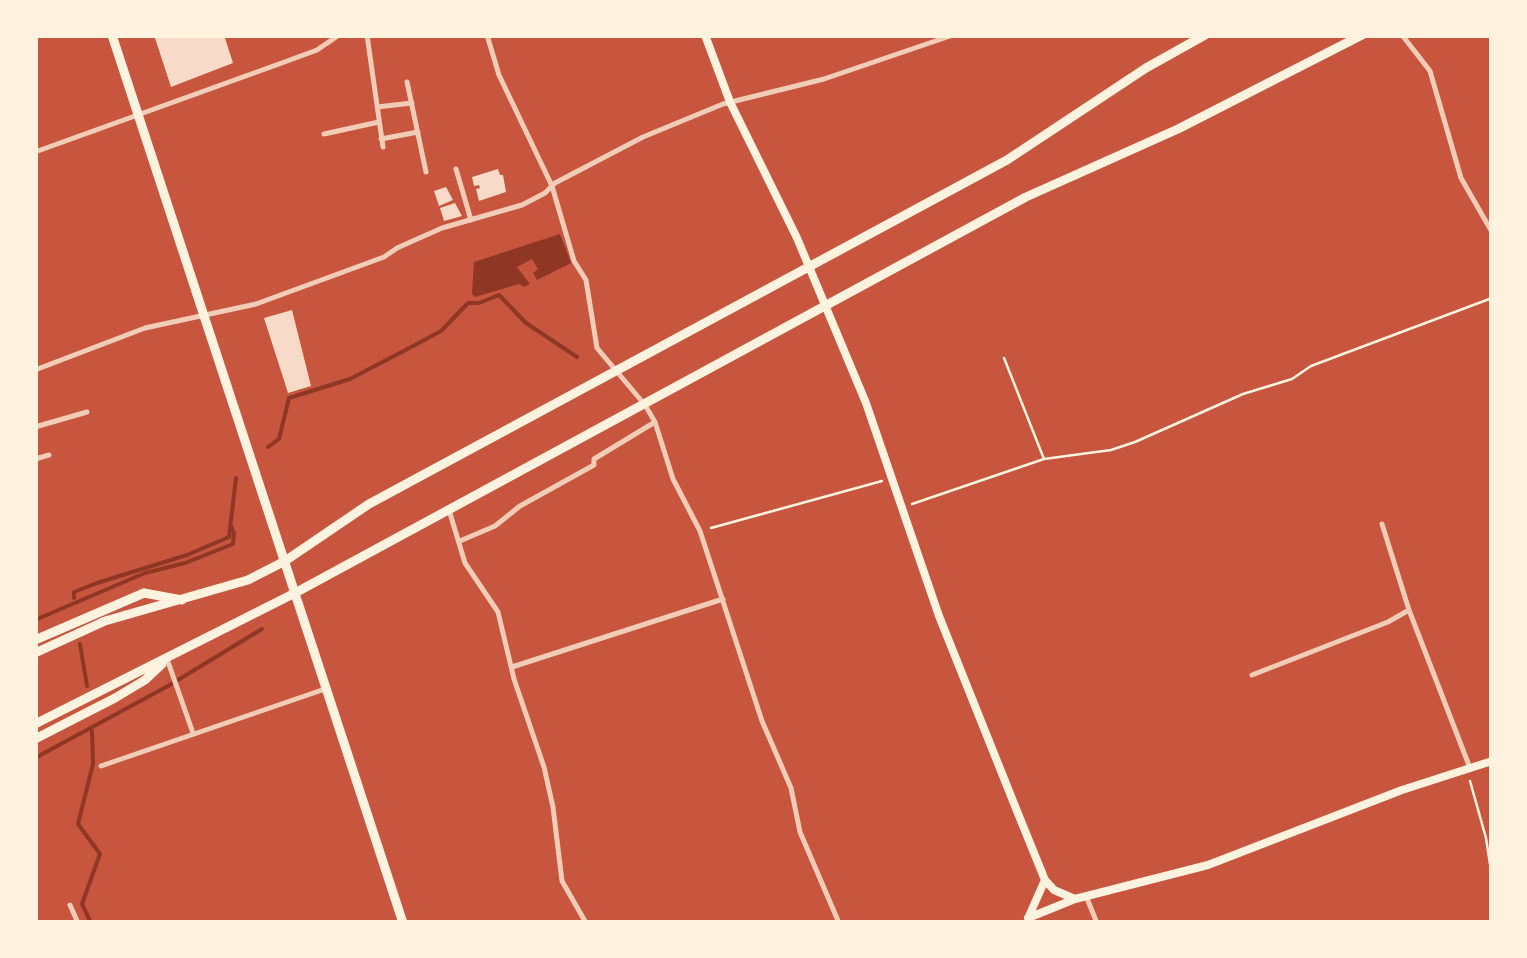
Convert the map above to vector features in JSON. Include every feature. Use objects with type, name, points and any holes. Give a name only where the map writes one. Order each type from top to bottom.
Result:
[{"type":"main road","points":[[112,35],[403,923]]},
{"type":"main road","points":[[705,35],[730,102],[809,268],[866,403],[939,616],[1046,880],[1064,896],[1075,899]]},
{"type":"main road","points":[[35,653],[105,621],[248,580],[285,561],[370,504],[1007,160],[1146,68],[1204,35]]},
{"type":"main road","points":[[35,724],[294,593],[1026,197],[1178,128],[1362,35]]},
{"type":"main road","points":[[35,640],[144,594],[183,600]]},
{"type":"main road","points":[[35,739],[146,680],[167,659]]},
{"type":"main road","points":[[1026,920],[1075,899],[1208,865],[1351,808],[1492,761]]},
{"type":"main road","points":[[1026,920],[1046,880]]},
{"type":"street","points":[[35,152],[316,50],[339,35]]},
{"type":"street","points":[[367,35],[382,143],[418,132]]},
{"type":"street","points":[[487,35],[511,103],[552,186],[574,262],[586,280],[598,348],[655,422],[673,478],[700,532],[762,721],[792,788],[800,832],[839,923]]},
{"type":"street","points":[[35,370],[145,328],[256,304],[384,257],[442,228],[522,205],[643,137],[730,102],[824,80],[954,35]]},
{"type":"street","points":[[1402,35],[1430,72],[1461,178],[1492,232]]},
{"type":"street","points":[[407,82],[426,172]]},
{"type":"street","points":[[377,107],[412,103]]},
{"type":"street","points":[[324,134],[379,122]]},
{"type":"street","points":[[456,169],[471,220]]},
{"type":"street","points":[[35,426],[87,412]]},
{"type":"street","points":[[459,542],[495,526],[520,506],[594,465],[594,459],[655,422]]},
{"type":"street","points":[[35,460],[49,455]]},
{"type":"street","points":[[449,510],[465,563],[498,612],[544,768],[562,881],[586,923]]},
{"type":"street","points":[[1382,524],[1409,610],[1470,768]]},
{"type":"street","points":[[512,667],[724,599]]},
{"type":"street","points":[[1252,675],[1388,622],[1409,610]]},
{"type":"street","points":[[167,659],[193,733]]},
{"type":"street","points":[[101,766],[326,688]]},
{"type":"street","points":[[1086,896],[1097,923]]},
{"type":"street","points":[[70,905],[78,923]]},
{"type":"path","points":[[902,507],[1044,459],[1111,450],[1135,442],[1244,394],[1292,380],[1310,366],[1492,298]]},
{"type":"path","points":[[1004,358],[1044,459]]},
{"type":"path","points":[[700,532],[892,478]]},
{"type":"path","points":[[1470,768],[1492,876]]},
{"type":"shaded area","points":[[560,234],[571,263],[537,280],[533,273],[538,269],[532,259],[517,267],[530,284],[475,297],[472,294],[474,262]]},
{"type":"building","points":[[154,35],[224,35],[233,63],[171,87]]},
{"type":"building","points":[[498,169],[506,192],[479,201],[476,189],[480,188],[474,186],[472,177]]},
{"type":"building","points":[[446,187],[453,200],[439,206],[434,191]]},
{"type":"building","points":[[455,203],[462,216],[444,221],[440,208]]},
{"type":"building","points":[[292,310],[311,386],[288,393],[264,318]]},
{"type":"waterway","points":[[268,447],[279,439],[289,398],[350,379],[415,345],[441,331],[468,303],[499,295],[526,323],[577,357]]},
{"type":"waterway","points":[[74,598],[74,592],[229,537],[236,478]]},
{"type":"waterway","points":[[35,620],[145,573],[185,563],[233,544],[230,524]]},
{"type":"waterway","points":[[35,758],[168,686],[262,629]]},
{"type":"waterway","points":[[80,644],[87,686]]},
{"type":"waterway","points":[[91,923],[82,904],[100,854],[78,824],[93,764],[92,731]]}]
